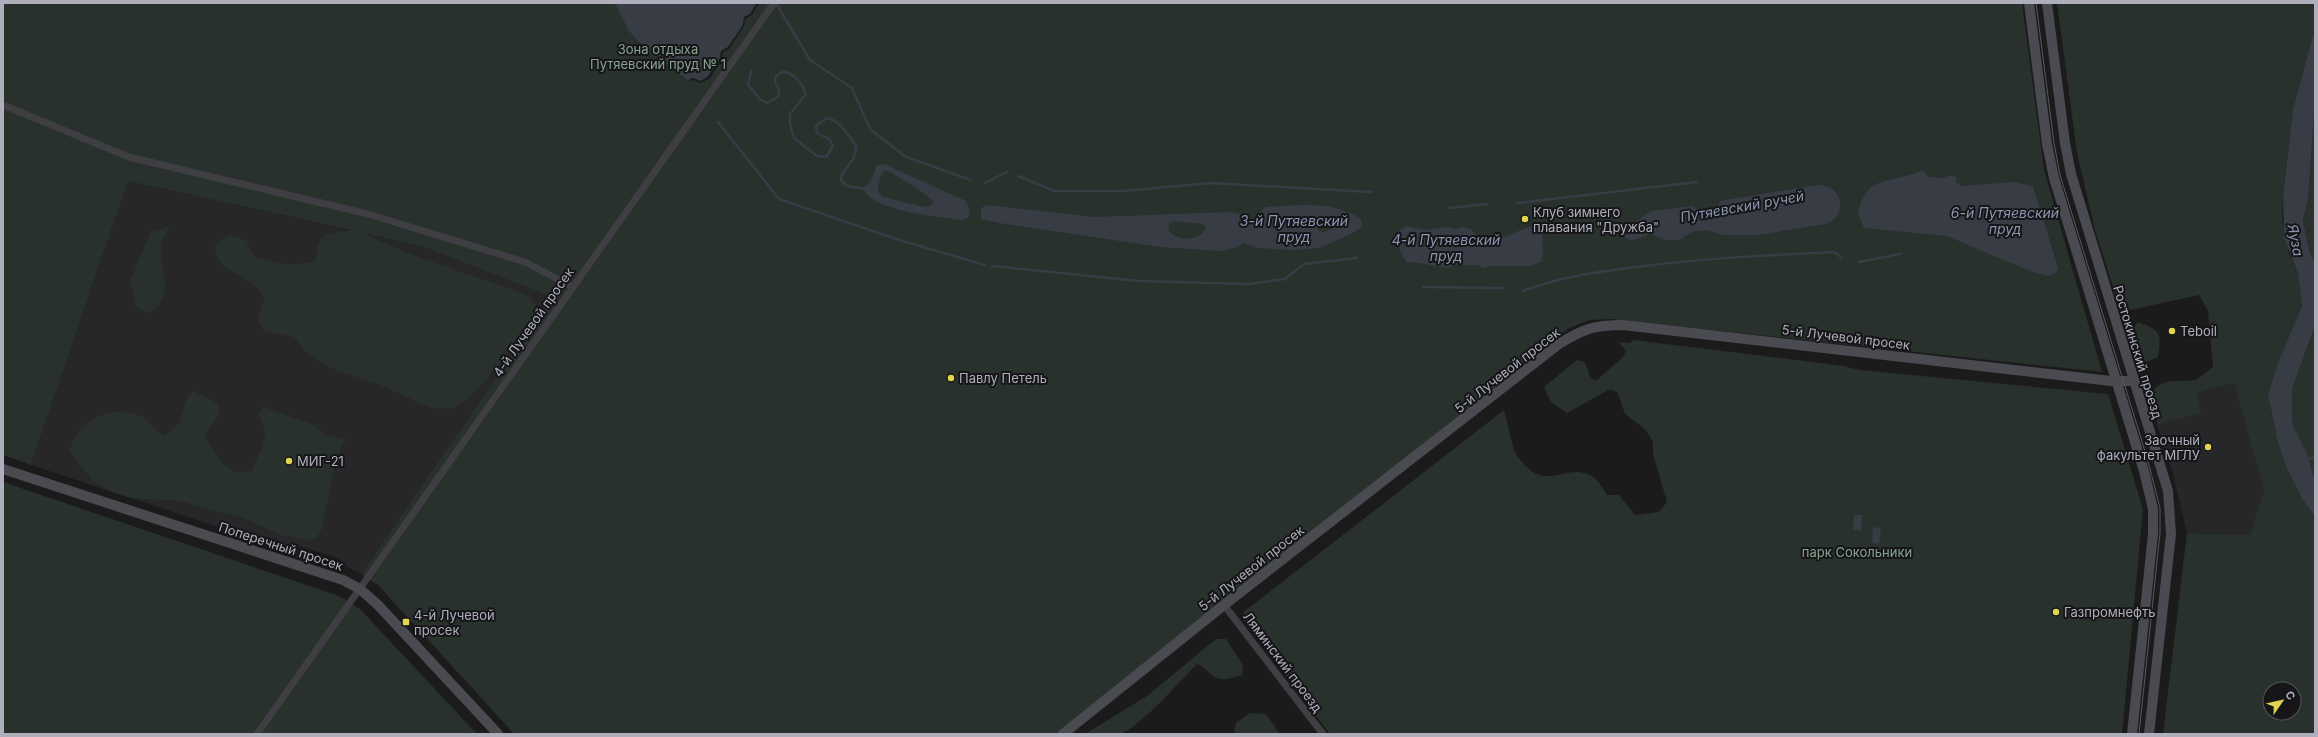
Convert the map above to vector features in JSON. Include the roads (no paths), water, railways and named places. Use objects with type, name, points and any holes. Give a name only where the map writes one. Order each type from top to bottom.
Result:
[{"type":"street","name":"4-й Лучевой просек","points":[[257,734],[774,3]]},
{"type":"street","points":[[2029,3],[2047,144],[2054,178],[2144,471],[2154,520],[2132,734]]},
{"type":"street","name":"Ростокинский проезд","points":[[2047,3],[2065,143],[2071,174],[2133,380],[2165,480],[2171,513],[2171,534],[2149,734]]},
{"type":"street","points":[[3,105],[129,157],[368,214],[525,262],[573,287]]},
{"type":"street","name":"5-й Лучевой просек","points":[[1063,734],[1224,605],[1559,344],[1577,333],[1599,325],[1630,326],[2116,381],[2133,380]]},
{"type":"street","name":"Поперечный просек","points":[[3,469],[272,556],[343,580],[360,589],[378,605],[498,734]]},
{"type":"street","name":"Ляминский проезд","points":[[1224,605],[1323,734]]},
{"type":"water","points":[[615,3],[757,3],[750,14],[744,17],[743,25],[728,47],[720,53],[714,70],[708,77],[701,81],[694,78],[688,80],[638,41],[629,31]]},
{"type":"water","name":"Яуза","points":[[2315,28],[2315,104],[2308,199],[2303,220],[2309,251],[2315,262],[2315,326],[2292,389],[2292,409],[2293,426],[2307,454],[2315,481],[2315,517],[2302,499],[2287,469],[2278,443],[2268,395],[2278,363],[2302,306],[2298,274],[2284,238],[2283,195],[2293,109]]},
{"type":"water","points":[[884,164],[966,201],[970,210],[968,218],[960,220],[907,212],[879,203],[869,196],[863,188],[871,181],[877,165]],"holes":[[[885,170],[925,194],[933,201],[932,205],[924,207],[883,197],[878,192],[879,180]]]},
{"type":"water","name":"6-й Путяевский пруд","points":[[1923,170],[1928,177],[1943,178],[1951,175],[1957,178],[1956,183],[1961,186],[2013,182],[2033,186],[2058,268],[2055,274],[2049,276],[2032,272],[1947,236],[1864,228],[1858,213],[1862,200],[1874,185]]},
{"type":"water","points":[[1817,185],[1826,186],[1833,190],[1840,201],[1838,214],[1826,224],[1758,235],[1723,235],[1707,230],[1692,232],[1679,240],[1664,240],[1650,234],[1632,241],[1625,238],[1622,229],[1624,226],[1632,225],[1650,211],[1693,206],[1702,211],[1711,212],[1718,209],[1720,201]]},
{"type":"water","name":"3-й Путяевский пруд","points":[[986,205],[1095,217],[1229,212],[1237,213],[1259,224],[1263,222],[1262,210],[1266,207],[1315,205],[1327,206],[1350,213],[1361,219],[1362,227],[1355,232],[1320,248],[1294,250],[1258,248],[1243,243],[1235,248],[1220,251],[1160,247],[999,223],[981,219],[981,208]],"holes":[[[1330,216],[1337,217],[1342,224],[1324,232],[1318,231],[1317,226]],[[1174,221],[1203,224],[1206,229],[1198,236],[1193,238],[1177,237],[1168,230],[1170,223]]]},
{"type":"water","name":"4-й Путяевский пруд","points":[[1536,224],[1542,230],[1543,254],[1541,262],[1531,266],[1489,266],[1485,268],[1476,265],[1454,265],[1448,268],[1413,262],[1407,263],[1402,255],[1398,239],[1400,230],[1406,226],[1425,230],[1448,227],[1456,229],[1462,227],[1470,229],[1488,245]]},
{"type":"water","points":[[1854,515],[1862,515],[1861,531],[1853,530]]},
{"type":"water","points":[[1873,527],[1881,528],[1879,544],[1872,543]]},
{"type":"waterway","points":[[777,5],[810,60],[852,88],[870,129],[906,157],[971,180]]},
{"type":"waterway","name":"Путяевский ручей","points":[[751,71],[748,85],[760,99],[767,103],[778,97],[779,89],[775,82],[776,76],[785,72],[794,76],[798,80],[806,94],[790,114],[790,124],[794,138],[817,156],[826,157],[833,146],[829,139],[817,133],[816,126],[827,118],[836,122],[844,129],[856,146],[854,157],[843,172],[841,180],[847,186],[865,189]]},
{"type":"waterway","points":[[718,122],[779,199],[899,240],[985,265]]},
{"type":"waterway","points":[[985,183],[1007,172]]},
{"type":"waterway","points":[[1018,176],[1054,191],[1123,191],[1211,183],[1371,192]]},
{"type":"waterway","points":[[1517,203],[1697,182]]},
{"type":"waterway","points":[[1449,208],[1488,204]]},
{"type":"waterway","points":[[1523,291],[1553,281],[1583,275],[1669,263],[1739,257],[1834,252],[1842,258]]},
{"type":"waterway","points":[[1859,262],[1900,254]]},
{"type":"waterway","points":[[992,266],[1139,281],[1248,284],[1285,279],[1304,264],[1357,258]]},
{"type":"waterway","points":[[1423,287],[1504,288]]},
{"type":"waterway","points":[[2306,460],[2315,457]]},
{"type":"tram line","points":[[2036,3],[2054,143],[2060,175],[2148,461],[2160,508],[2160,533],[2139,734]]},
{"type":"place","name":"Клуб зимнего плавания \"Дружба\"","points":[[1525,219]]},
{"type":"place","name":"Teboil","points":[[2172,331]]},
{"type":"place","name":"Павлу Петель","points":[[951,378]]},
{"type":"place","name":"Заочный факультет МГЛУ","points":[[2208,447]]},
{"type":"place","name":"МИГ-21","points":[[289,461]]},
{"type":"place","name":"Газпромнефть","points":[[2056,612]]},
{"type":"place","name":"4-й Лучевой просек","points":[[406,622]]},
{"type":"park label","name":"Зона отдыха Путяевский пруд № 1","points":[[658,56]]},
{"type":"park label","name":"парк Сокольники","points":[[1857,552]]}]
